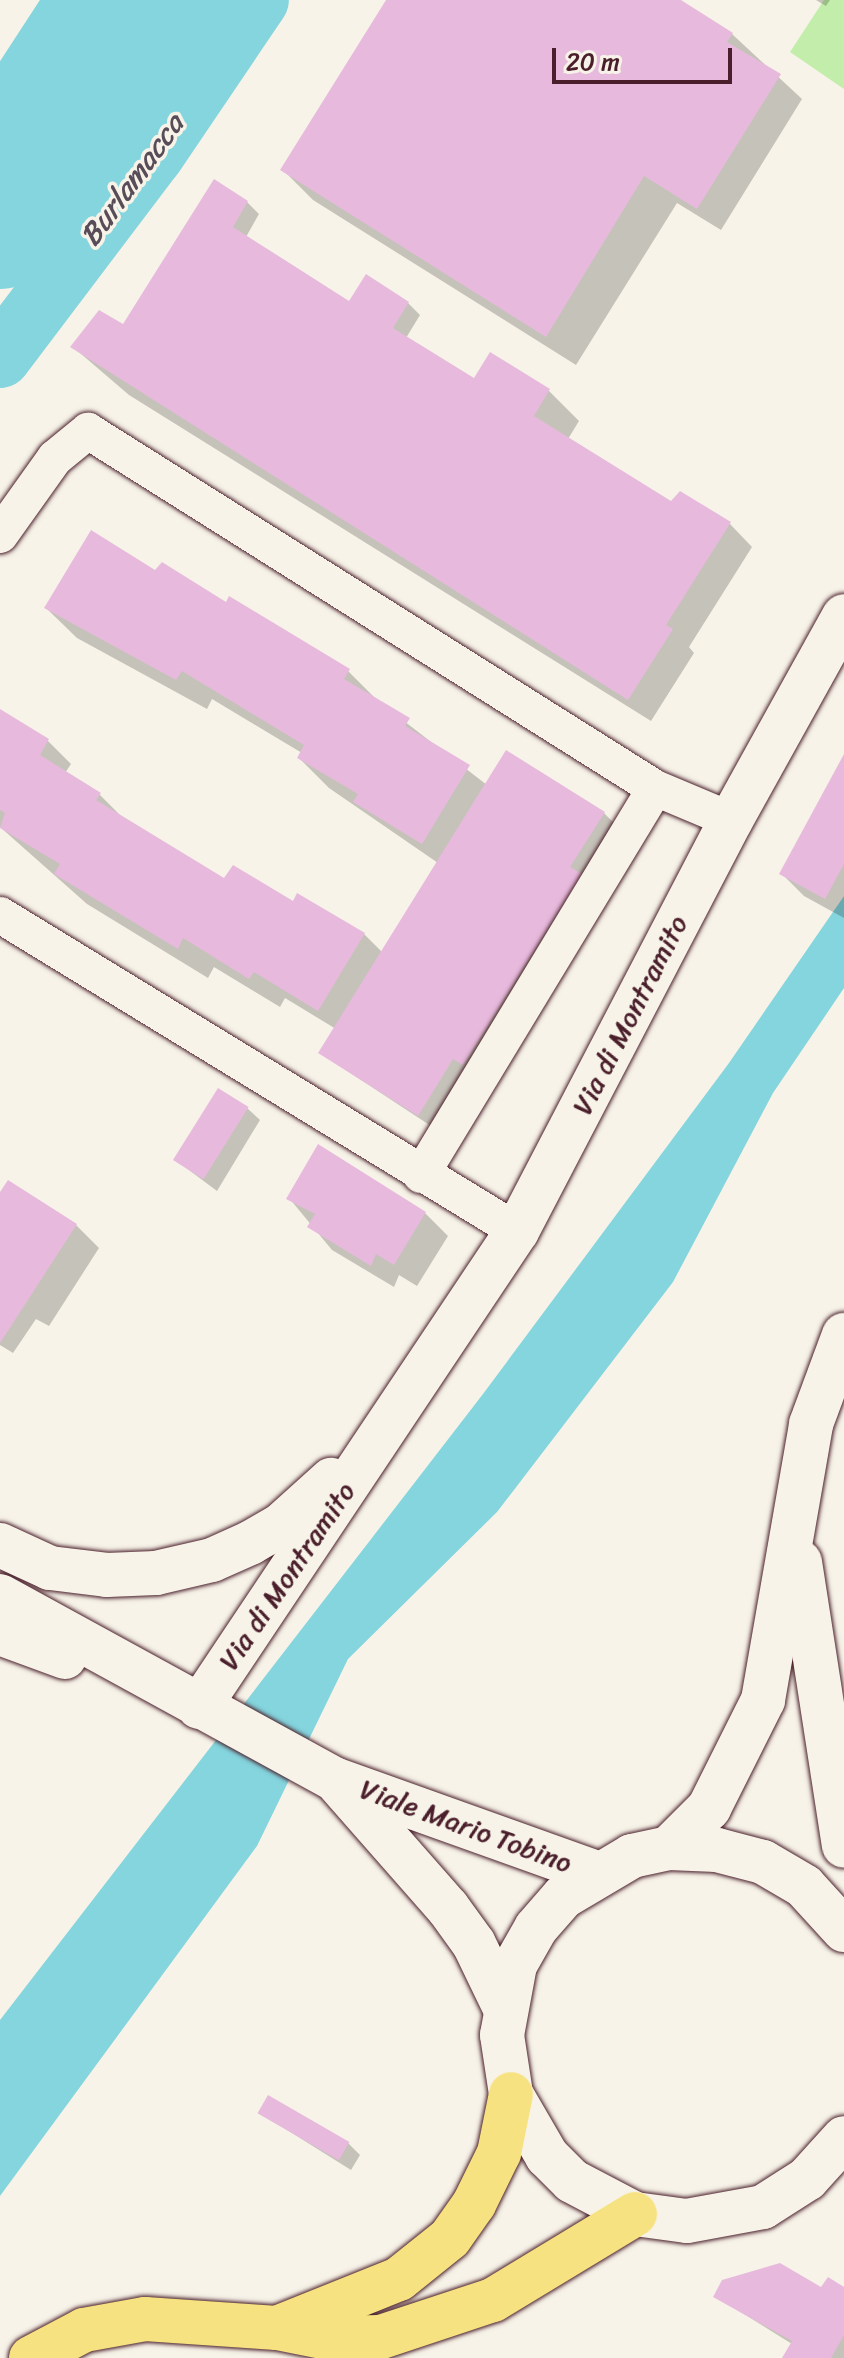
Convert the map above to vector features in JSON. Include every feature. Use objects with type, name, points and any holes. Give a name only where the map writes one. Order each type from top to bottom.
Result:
[{"type":"highway","points":[[277,2328],[399,2279],[450,2238],[474,2204],[499,2153],[511,2094]]},
{"type":"highway","points":[[31,2358],[84,2330],[120,2322],[277,2328],[355,2338],[418,2327],[505,2293],[635,2214]]},
{"type":"main road","name":"Via di Montramito","points":[[212,1713],[401,1406],[517,1231],[731,820],[844,616]]},
{"type":"main road","points":[[669,1848],[709,1808],[758,1711],[811,1424],[844,1335]]},
{"type":"main road","name":"Via di Montramito","points":[[0,1545],[50,1568],[107,1575],[156,1573],[212,1560],[260,1538],[310,1502],[401,1406]]},
{"type":"main road","points":[[794,1529],[844,1846]]},
{"type":"main road","name":"Viale Mario Tobino","points":[[0,1596],[334,1779],[597,1873]]},
{"type":"main road","name":"Viale Mario Tobino","points":[[0,1633],[212,1713]]},
{"type":"main road","name":"Viale Mario Tobino","points":[[334,1779],[448,1908],[492,1974],[504,2006]]},
{"type":"main road","points":[[838,2155],[786,2194],[738,2215],[687,2221],[635,2214],[572,2181],[526,2127],[511,2094],[502,2035],[504,2006],[515,1965],[536,1928],[563,1897],[597,1873],[632,1856],[669,1848],[717,1850],[763,1862],[804,1886],[844,1930]]},
{"type":"lane","points":[[0,535],[55,458],[88,431],[655,788],[731,820]]},
{"type":"lane","points":[[421,1175],[655,788]]},
{"type":"lane","points":[[0,915],[517,1231]]},
{"type":"green space","points":[[824,0],[844,0],[844,89],[790,52]]},
{"type":"water","points":[[844,896],[844,988],[773,1093],[673,1282],[497,1512],[348,1659],[257,1846],[0,2196],[0,2020],[483,1394],[729,1063]]},
{"type":"building","points":[[386,0],[681,0],[733,33],[727,42],[781,74],[697,209],[644,176],[546,337],[280,170]]},
{"type":"building","points":[[214,179],[248,201],[233,227],[349,301],[366,274],[409,302],[393,328],[474,378],[490,352],[550,389],[534,416],[671,501],[680,491],[731,522],[666,625],[673,629],[628,700],[70,347],[99,310],[123,324]]},
{"type":"building","points":[[91,530],[155,570],[162,562],[226,602],[229,596],[350,669],[344,679],[410,718],[405,726],[470,765],[422,844],[353,802],[358,794],[297,758],[304,745],[182,671],[176,680],[44,608]]},
{"type":"building","points":[[0,709],[49,739],[40,755],[101,793],[96,800],[224,878],[233,865],[293,901],[297,893],[365,933],[318,1011],[254,972],[249,979],[183,938],[178,949],[54,874],[60,864],[0,828],[5,813],[0,810]]},
{"type":"building","points":[[506,750],[605,812],[570,867],[582,874],[463,1065],[453,1059],[418,1116],[318,1053]]},
{"type":"building","points":[[844,754],[844,864],[825,899],[779,874]]},
{"type":"building","points":[[218,1088],[249,1107],[203,1179],[173,1160]]},
{"type":"building","points":[[318,1144],[426,1212],[394,1265],[376,1254],[371,1266],[307,1227],[315,1214],[286,1199]]},
{"type":"building","points":[[8,1180],[77,1224],[0,1343],[0,1192]]},
{"type":"building","points":[[268,2095],[349,2142],[339,2160],[258,2113]]},
{"type":"building","points":[[780,2263],[821,2287],[828,2277],[844,2287],[844,2335],[831,2358],[782,2358],[792,2341],[713,2297],[722,2280]]},
{"type":"waterway","name":"Burlamacca","points":[[0,118],[77,0]]},
{"type":"waterway","name":"Burlamacca","points":[[0,235],[169,0]]},
{"type":"waterway","name":"Burlamacca","points":[[0,357],[153,155],[258,0]]}]
